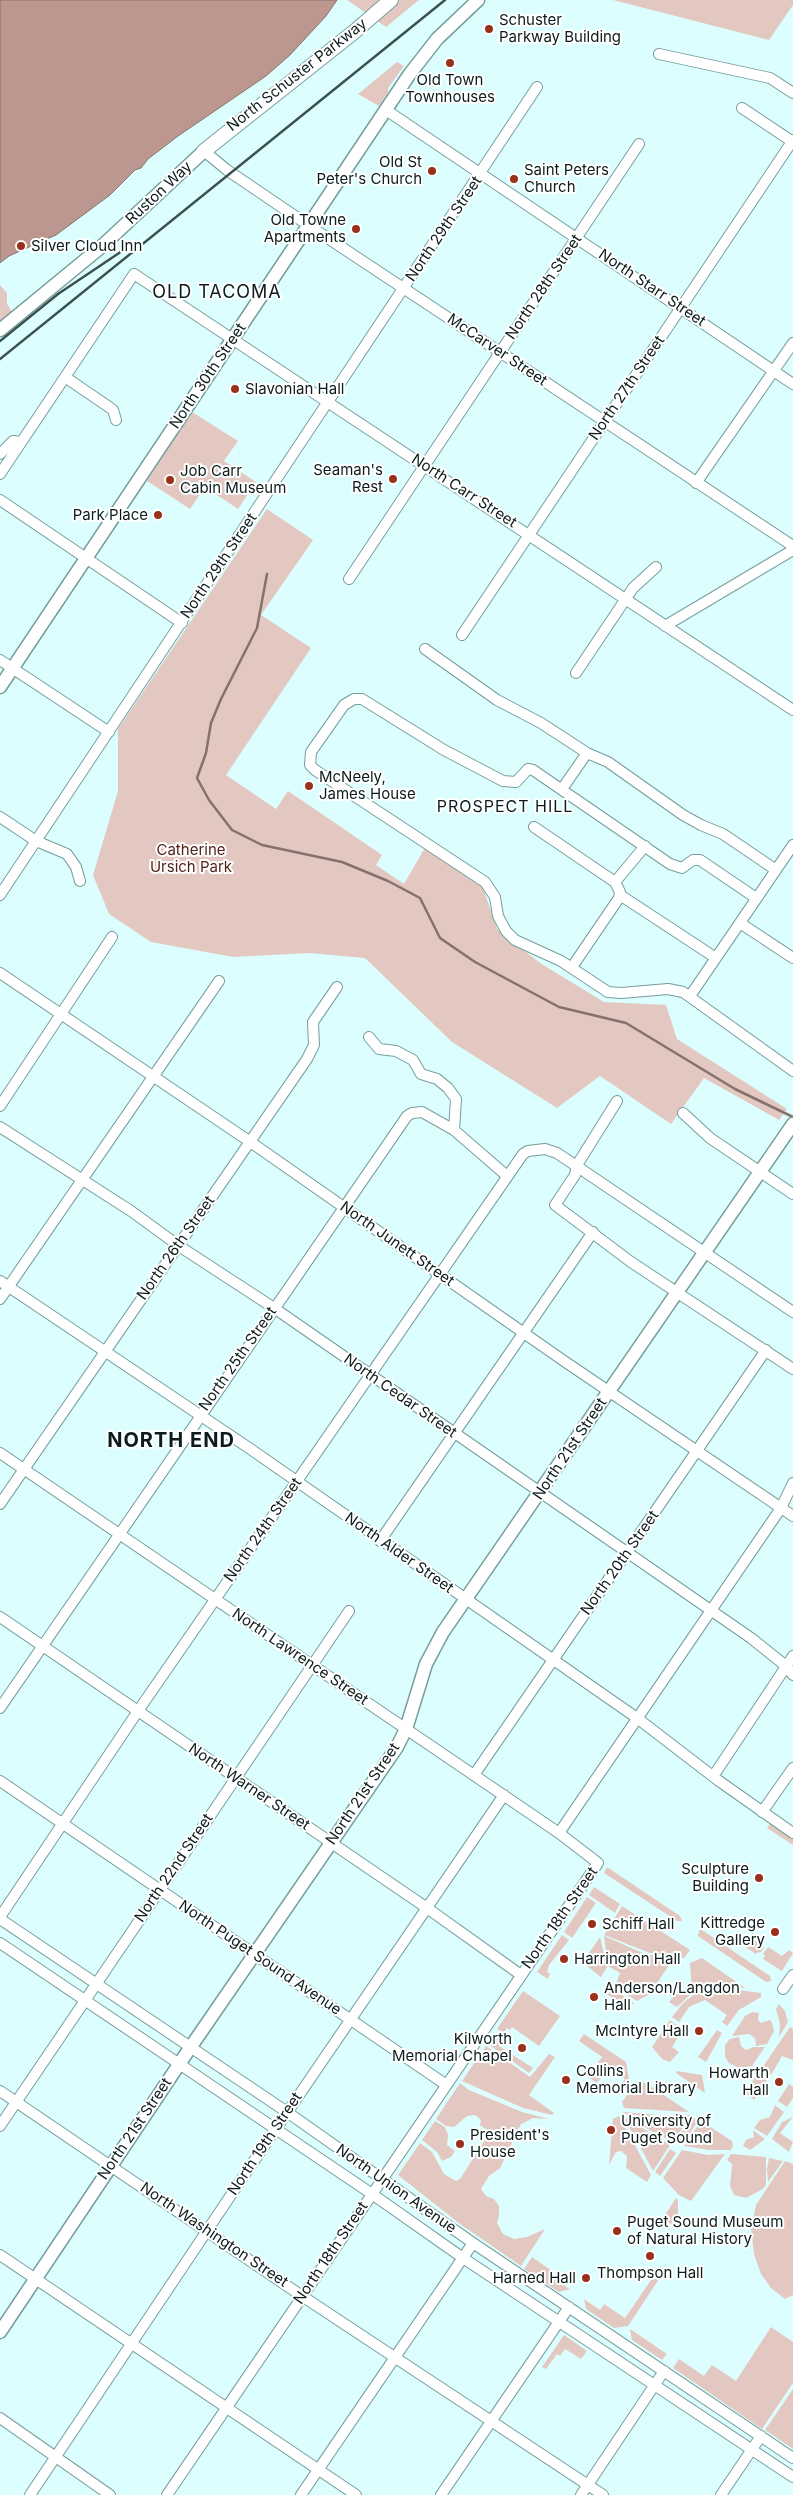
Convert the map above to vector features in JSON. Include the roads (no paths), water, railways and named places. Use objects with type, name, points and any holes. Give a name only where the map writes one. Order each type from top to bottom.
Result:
[{"type":"highway","name":"North Schuster Parkway","points":[[204,151],[354,32],[391,0]]},
{"type":"main road","name":"North 30th Street","points":[[0,687],[386,110],[432,45],[478,0]]},
{"type":"main road","name":"Ruston Way","points":[[0,330],[101,247],[204,151]]},
{"type":"main road","name":"North 21st Street","points":[[0,2332],[179,2064],[397,1747],[406,1729],[419,1682],[434,1646],[793,1124]]},
{"type":"street","points":[[659,54],[770,78],[793,93]]},
{"type":"street","name":"North 29th Street","points":[[0,895],[481,174],[537,87]]},
{"type":"street","points":[[742,108],[793,141]]},
{"type":"street","name":"North Starr Street","points":[[386,110],[793,384]]},
{"type":"street","name":"North 27th Street","points":[[462,635],[793,141]]},
{"type":"street","name":"North 28th Street","points":[[349,579],[639,144]]},
{"type":"street","name":"McCarver Street","points":[[204,151],[228,170],[308,225],[793,546]]},
{"type":"street","name":"North Carr Street","points":[[64,378],[134,274],[234,338],[793,710]]},
{"type":"street","points":[[696,483],[793,343]]},
{"type":"street","points":[[0,474],[64,378],[109,406],[116,420]]},
{"type":"street","points":[[0,454],[13,441],[21,442]]},
{"type":"street","points":[[0,500],[182,622]]},
{"type":"street","points":[[665,626],[793,550]]},
{"type":"street","points":[[576,673],[633,588],[656,567]]},
{"type":"street","points":[[425,649],[497,700],[541,723],[587,753],[608,762],[682,815],[700,825],[723,834],[776,870]]},
{"type":"street","points":[[0,660],[110,732]]},
{"type":"street","points":[[756,898],[700,860],[693,860],[686,866],[678,867],[531,769],[527,770],[517,781],[503,781],[444,750],[366,701],[358,698],[344,704],[311,752],[310,765],[484,882],[495,897],[498,916],[506,931],[515,940],[572,966],[610,992],[680,990],[793,1071]]},
{"type":"street","points":[[562,789],[587,753]]},
{"type":"street","points":[[0,817],[36,841],[50,845],[70,857],[80,881]]},
{"type":"street","points":[[534,827],[615,882],[620,895],[716,958]]},
{"type":"street","points":[[690,996],[793,845]]},
{"type":"street","points":[[615,882],[645,846]]},
{"type":"street","points":[[572,966],[620,895]]},
{"type":"street","points":[[740,922],[793,958]]},
{"type":"street","points":[[0,1106],[112,937]]},
{"type":"street","name":"North Junett Street","points":[[0,973],[249,1141],[609,1392],[793,1516]]},
{"type":"street","points":[[0,1299],[4,1284],[82,1180],[219,981]]},
{"type":"street","name":"North 26th Street","points":[[0,1504],[104,1350],[179,1246],[313,1049],[313,1022],[337,987]]},
{"type":"street","points":[[368,1037],[380,1049],[405,1055],[413,1060],[421,1074],[437,1078],[448,1088],[456,1099],[454,1130],[507,1176]]},
{"type":"street","points":[[617,1101],[577,1165],[575,1175],[555,1205],[631,1262],[793,1369]]},
{"type":"street","name":"North 25th Street","points":[[0,1708],[405,1119],[412,1113],[426,1114],[454,1130]]},
{"type":"street","points":[[683,1113],[710,1138],[793,1194]]},
{"type":"street","name":"North Cedar Street","points":[[0,1127],[131,1211],[179,1246],[274,1308],[751,1638],[790,1670]]},
{"type":"street","name":"North 24th Street","points":[[0,1918],[138,1711],[523,1154],[533,1150],[545,1149],[557,1152],[577,1165]]},
{"type":"street","points":[[577,1165],[793,1312]]},
{"type":"street","points":[[380,1541],[593,1232]]},
{"type":"street","name":"North Alder Street","points":[[4,1284],[200,1415],[637,1718],[793,1833]]},
{"type":"street","name":"North 20th Street","points":[[474,1775],[766,1350]]},
{"type":"street","name":"North Lawrence Street","points":[[0,1452],[504,1795],[598,1863]]},
{"type":"street","points":[[559,1833],[781,1508],[793,1483]]},
{"type":"street","name":"North 22nd Street","points":[[0,2126],[349,1611]]},
{"type":"street","name":"North Warner Street","points":[[0,1617],[427,1908],[521,1975]]},
{"type":"street","points":[[714,1775],[790,1670],[793,1656]]},
{"type":"street","points":[[762,1812],[793,1768]]},
{"type":"street","name":"North Puget Sound Avenue","points":[[0,1781],[445,2084]]},
{"type":"street","name":"North 19th Street","points":[[30,2495],[130,2343],[504,1795]]},
{"type":"street","name":"North 18th Street","points":[[167,2495],[445,2084],[598,1863]]},
{"type":"street","name":"North Union Avenue","points":[[0,1918],[287,2112],[473,2243],[793,2458]]},
{"type":"street","name":"North Union Avenue","points":[[0,1943],[372,2194],[463,2258],[793,2477]]},
{"type":"street","points":[[783,1989],[793,1975]]},
{"type":"street","name":"North Washington Street","points":[[0,2091],[208,2230],[302,2296],[396,2356],[603,2495]]},
{"type":"street","points":[[301,2495],[473,2243]]},
{"type":"street","points":[[0,2255],[356,2495]]},
{"type":"street","points":[[441,2495],[569,2308]]},
{"type":"street","points":[[581,2495],[664,2371]]},
{"type":"street","points":[[0,2418],[110,2495]]},
{"type":"street","points":[[721,2495],[761,2436]]},
{"type":"waterway","points":[[267,574],[257,628],[211,723],[206,753],[197,778],[209,800],[232,830],[262,845],[342,862],[388,881],[420,898],[440,938],[475,962],[559,1007],[626,1023],[735,1089],[793,1117]]},
{"type":"railway","points":[[0,359],[445,0]]},
{"type":"railway","points":[[0,341],[58,294],[137,241]]},
{"type":"place","name":"Schuster Parkway Building","points":[[489,29]]},
{"type":"place","name":"Old Town Townhouses","points":[[450,63]]},
{"type":"place","name":"Old St Peter's Church","points":[[432,171]]},
{"type":"place","name":"Saint Peters Church","points":[[514,179]]},
{"type":"place","name":"Old Towne Apartments","points":[[356,229]]},
{"type":"place","name":"Silver Cloud Inn","points":[[21,246]]},
{"type":"place","name":"Slavonian Hall","points":[[235,389]]},
{"type":"place","name":"Seaman's Rest","points":[[393,479]]},
{"type":"place","name":"Job Carr Cabin Museum","points":[[170,480]]},
{"type":"place","name":"Park Place","points":[[158,515]]},
{"type":"place","name":"McNeely, James House","points":[[309,786]]},
{"type":"place","name":"Sculpture Building","points":[[759,1878]]},
{"type":"place","name":"Schiff Hall","points":[[592,1924]]},
{"type":"place","name":"Kittredge Gallery","points":[[775,1932]]},
{"type":"place","name":"Harrington Hall","points":[[564,1959]]},
{"type":"place","name":"Anderson/Langdon Hall","points":[[594,1997]]},
{"type":"place","name":"McIntyre Hall","points":[[699,2031]]},
{"type":"place","name":"Kilworth Memorial Chapel","points":[[522,2048]]},
{"type":"place","name":"Collins Memorial Library","points":[[566,2080]]},
{"type":"place","name":"Howarth Hall","points":[[779,2082]]},
{"type":"place","name":"University of Puget Sound","points":[[611,2130]]},
{"type":"place","name":"President's House","points":[[460,2144]]},
{"type":"place","name":"Puget Sound Museum of Natural History","points":[[617,2231]]},
{"type":"place","name":"Thompson Hall","points":[[650,2256]]},
{"type":"place","name":"Harned Hall","points":[[586,2278]]},
{"type":"district","name":"OLD TACOMA","points":[[217,293]]},
{"type":"district","name":"PROSPECT HILL","points":[[505,807]]},
{"type":"district","name":"NORTH END","points":[[171,1441]]},
{"type":"park label","name":"Catherine Ursich Park","points":[[191,858]]}]
